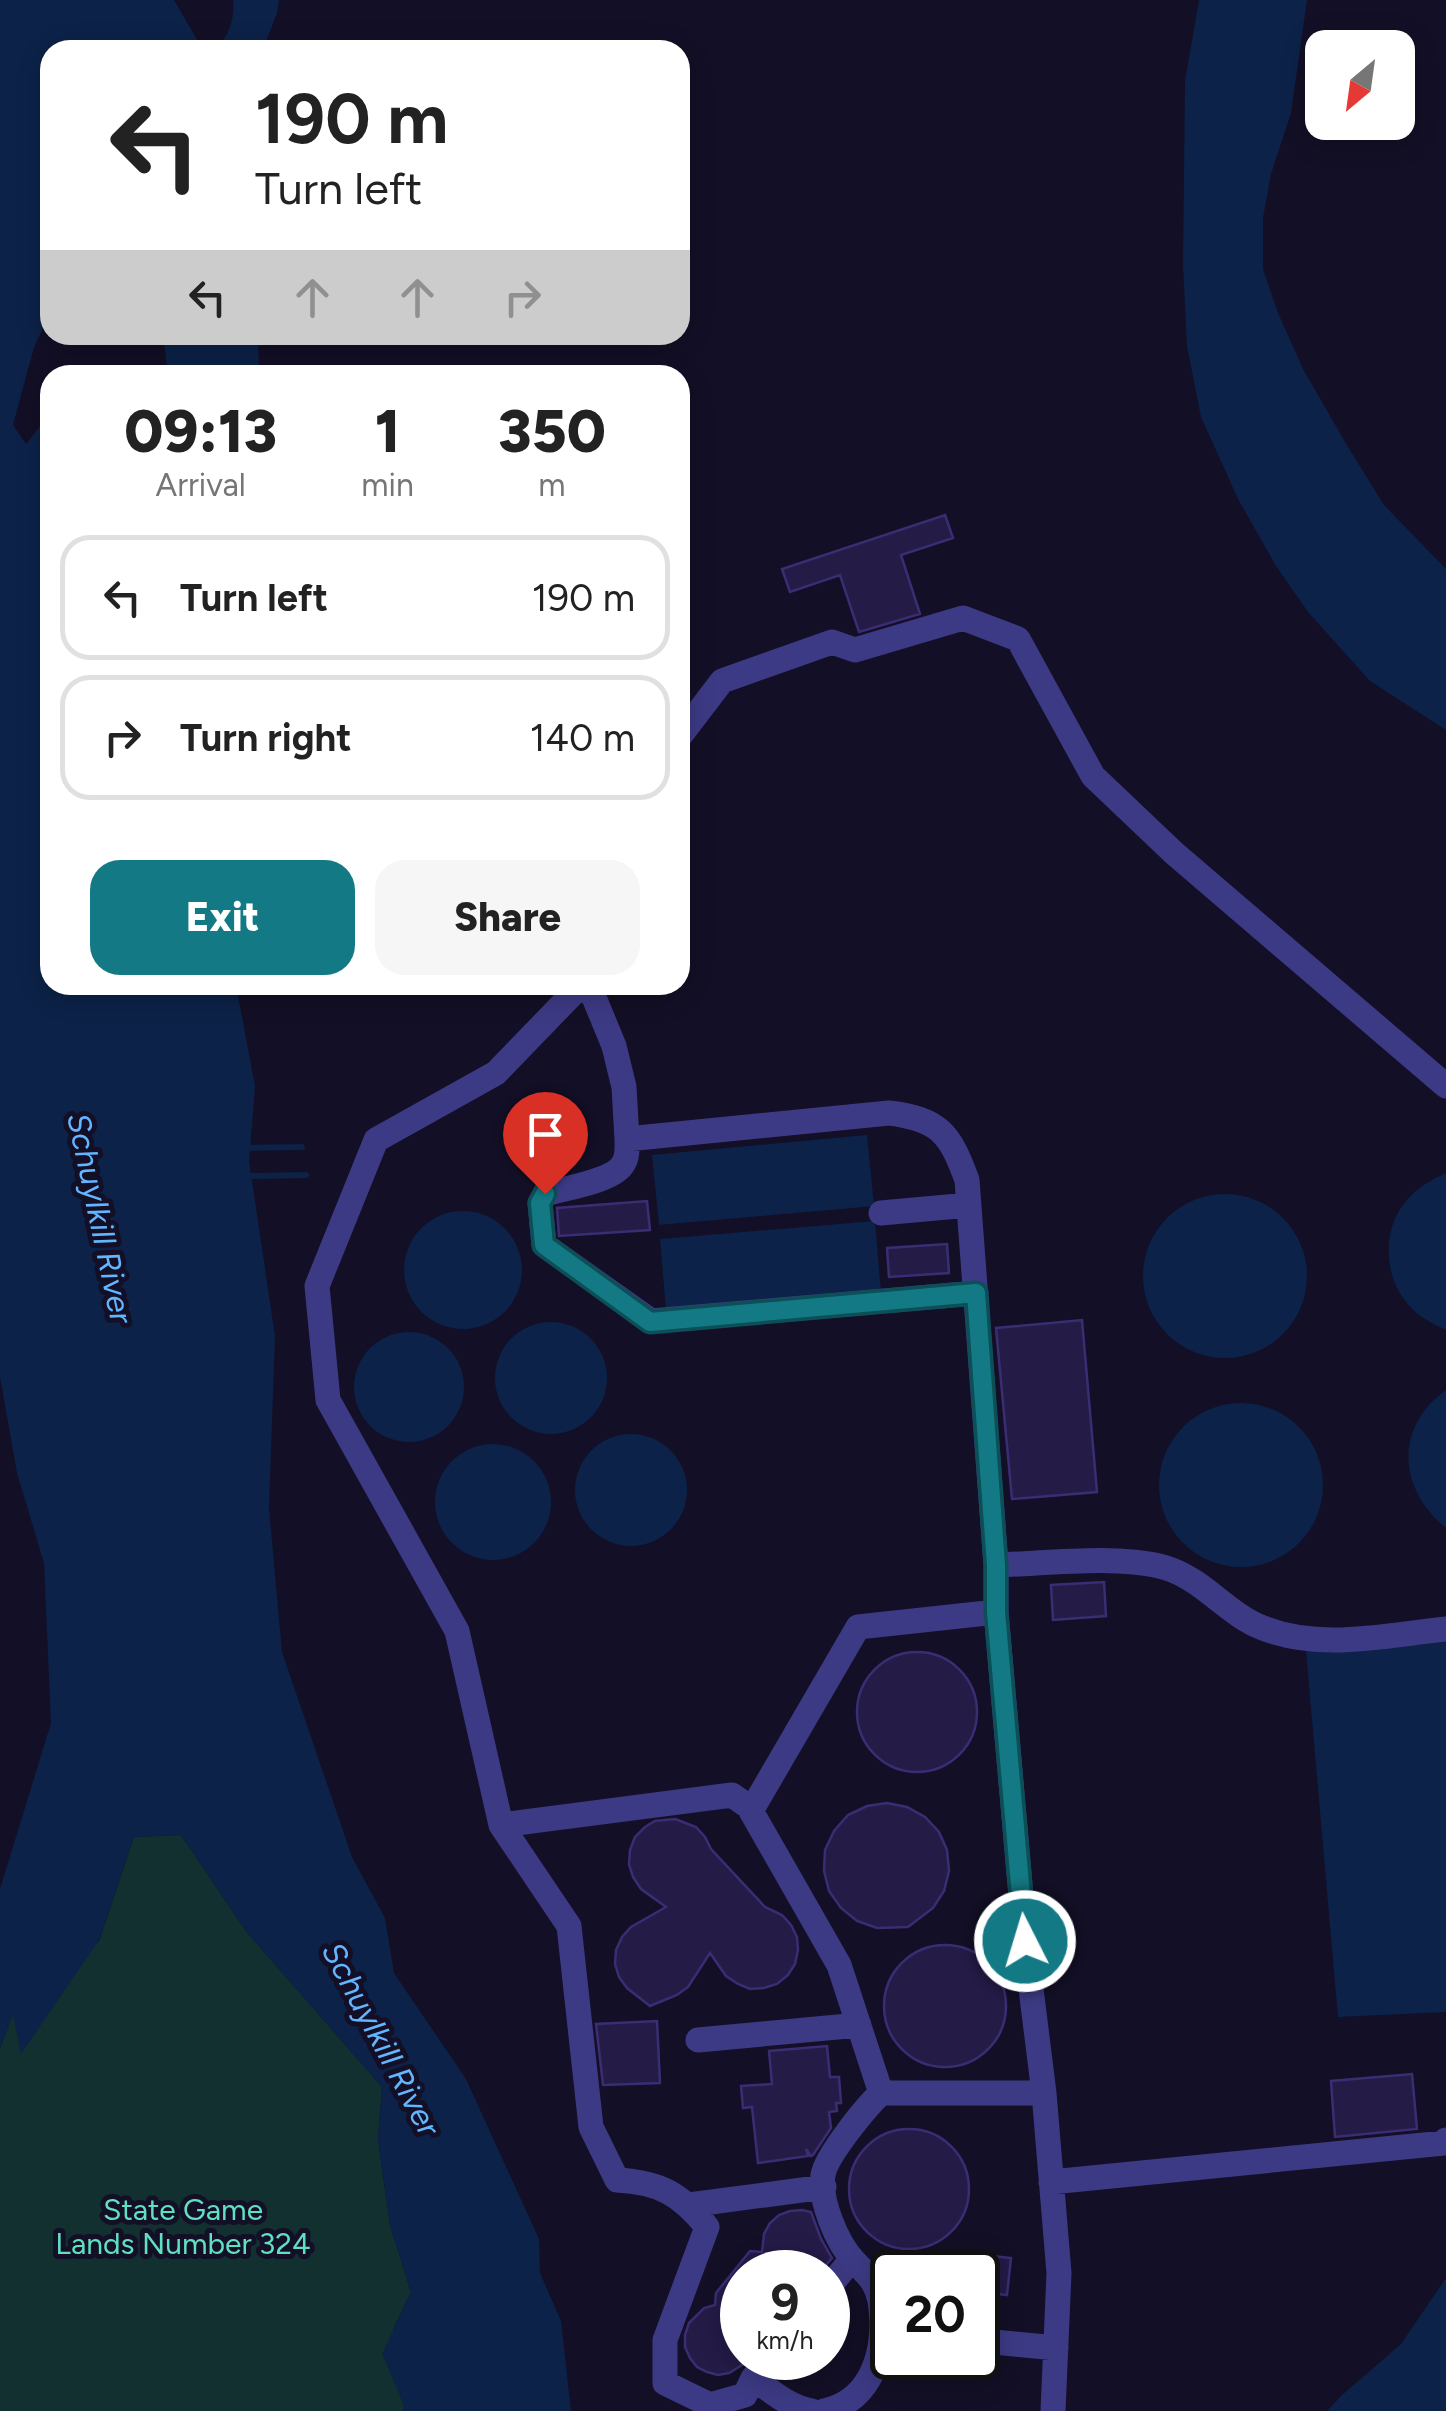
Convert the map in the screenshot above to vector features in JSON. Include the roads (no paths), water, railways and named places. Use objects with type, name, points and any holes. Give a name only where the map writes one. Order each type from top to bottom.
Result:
[{"type":"lane","points":[[690,723],[722,681],[832,642],[855,650],[962,618],[1018,639],[1093,776],[1174,853],[1446,1086]]},
{"type":"lane","points":[[571,995],[496,1073],[376,1140],[317,1286],[328,1400],[457,1632],[500,1825],[569,1926],[591,2127],[617,2180],[647,2182],[689,2205],[707,2228],[665,2340],[665,2383],[710,2405],[745,2395],[754,2380]]},
{"type":"lane","points":[[593,995],[614,1046],[624,1087],[626,1158],[613,1175],[545,1194],[540,1203],[544,1245],[650,1322],[976,1293]]},
{"type":"lane","points":[[627,1139],[889,1113],[917,1116],[940,1130],[957,1152],[967,1180],[996,1565],[996,1612],[1059,2274],[1053,2411]]},
{"type":"lane","points":[[881,1213],[969,1205]]},
{"type":"lane","points":[[996,1565],[1124,1561],[1171,1569],[1263,1628],[1330,1641],[1446,1629]]},
{"type":"lane","points":[[881,2093],[839,1965],[751,1811],[858,1626],[996,1612]]},
{"type":"lane","points":[[500,1825],[732,1795],[752,1809]]},
{"type":"lane","points":[[698,2040],[859,2025]]},
{"type":"lane","points":[[870,2276],[852,2259],[836,2233],[825,2200],[823,2173],[868,2106],[881,2093],[1044,2093]]},
{"type":"lane","points":[[1052,2182],[1446,2140]]},
{"type":"lane","points":[[689,2205],[824,2188]]},
{"type":"lane","points":[[1000,2343],[1056,2348]]},
{"type":"lane","points":[[825,2411],[839,2408],[853,2398],[870,2376]]},
{"type":"lane","points":[[769,2380],[782,2399],[812,2411]]},
{"type":"water","name":"Schuylkill River","points":[[0,0],[174,0],[197,40],[40,40],[40,335],[13,425],[26,444],[40,426],[40,995],[238,995],[255,1086],[249,1161],[275,1336],[269,1508],[282,1652],[352,1857],[385,1918],[394,1973],[466,2079],[539,2239],[540,2273],[561,2321],[571,2411],[403,2411],[404,2405],[382,2354],[411,2292],[390,2225],[378,2140],[382,2087],[246,1931],[181,1835],[134,1837],[99,1940],[21,2054],[13,2015],[0,2048],[0,1889],[51,1723],[44,1563],[17,1473],[0,1377]]},
{"type":"water","points":[[233,0],[279,0],[267,40],[223,40],[233,14]]},
{"type":"water","points":[[1199,0],[1307,0],[1291,113],[1271,174],[1263,218],[1263,269],[1303,369],[1348,447],[1384,505],[1446,569],[1446,730],[1370,681],[1308,612],[1238,499],[1201,417],[1187,346],[1183,265],[1185,81]]},
{"type":"water","points":[[164,345],[258,345],[259,365],[167,365]]},
{"type":"water","points":[[867,1135],[874,1206],[659,1225],[652,1155]]},
{"type":"water","points":[[1446,1173],[1446,1330],[1420,1315],[1399,1292],[1389,1251],[1393,1224],[1407,1200]]},
{"type":"water","points":[[1225,1194],[1256,1200],[1283,1218],[1301,1245],[1307,1276],[1301,1307],[1283,1334],[1256,1352],[1225,1358],[1194,1352],[1167,1334],[1149,1307],[1143,1276],[1149,1245],[1167,1218],[1194,1200]]},
{"type":"water","points":[[463,1211],[486,1215],[505,1228],[518,1247],[522,1270],[518,1293],[505,1312],[486,1325],[463,1329],[440,1325],[421,1312],[408,1293],[404,1270],[408,1247],[421,1228],[440,1215]]},
{"type":"water","points":[[875,1221],[881,1292],[666,1310],[660,1239]]},
{"type":"water","points":[[551,1322],[572,1327],[590,1339],[602,1357],[607,1378],[602,1399],[590,1417],[572,1429],[551,1434],[530,1429],[512,1417],[500,1399],[495,1378],[500,1357],[512,1339],[530,1327]]},
{"type":"water","points":[[409,1332],[430,1336],[448,1348],[460,1366],[464,1387],[460,1408],[448,1426],[430,1438],[409,1442],[388,1438],[370,1426],[358,1408],[354,1387],[358,1366],[370,1348],[388,1336]]},
{"type":"water","points":[[1446,1390],[1446,1528],[1419,1496],[1408,1459],[1417,1422]]},
{"type":"water","points":[[1241,1403],[1272,1409],[1299,1427],[1317,1454],[1323,1485],[1317,1516],[1299,1543],[1272,1561],[1241,1567],[1210,1561],[1183,1543],[1165,1516],[1159,1485],[1165,1454],[1183,1427],[1210,1409]]},
{"type":"water","points":[[631,1434],[653,1438],[671,1450],[683,1468],[687,1490],[683,1512],[671,1530],[653,1542],[631,1546],[609,1542],[591,1530],[579,1512],[575,1490],[579,1468],[591,1450],[609,1438]]},
{"type":"water","points":[[493,1444],[515,1448],[534,1461],[547,1480],[551,1502],[547,1524],[534,1543],[515,1556],[493,1560],[471,1556],[452,1543],[439,1524],[435,1502],[439,1480],[452,1461],[471,1448]]},
{"type":"water","points":[[1446,1641],[1446,2012],[1338,2017],[1306,1651]]},
{"type":"water","points":[[1446,2278],[1446,2411],[1327,2411],[1401,2344]]},
{"type":"waterway","points":[[244,1148],[302,1147]]},
{"type":"waterway","points":[[247,1176],[306,1175]]},
{"type":"park label","name":"State Game Lands Number 324","points":[[183,2226]]}]
